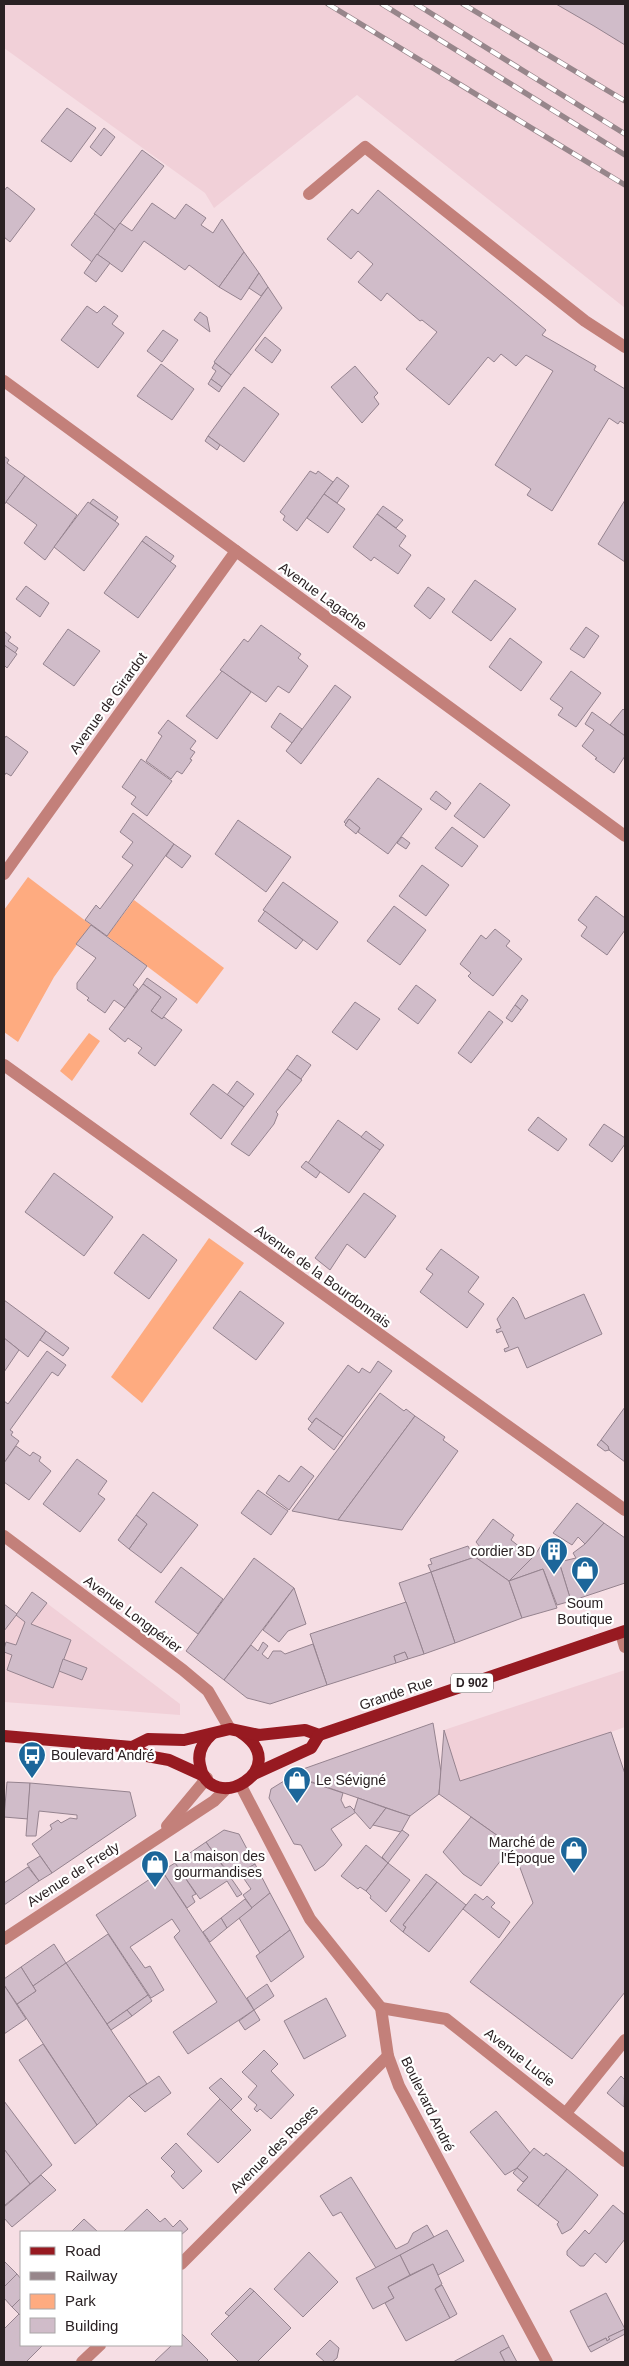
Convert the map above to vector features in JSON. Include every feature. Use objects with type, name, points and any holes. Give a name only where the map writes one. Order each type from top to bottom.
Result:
[{"type":"main road","name":"Grande Rue","points":[[132,1747],[148,1739],[184,1740],[235,1730],[259,1735],[305,1730],[319,1735],[623,1632]]},
{"type":"main road","points":[[235,1730],[248,1737],[258,1755],[258,1766],[254,1774]]},
{"type":"main road","points":[[205,1777],[199,1758],[205,1740],[212,1734]]},
{"type":"main road","name":"Grande Rue","points":[[241,1786],[254,1774],[311,1748],[319,1735]]},
{"type":"main road","name":"Grande Rue","points":[[4,1736],[132,1747],[147,1756],[169,1760],[205,1777],[218,1787],[227,1788]]},
{"type":"main road","points":[[227,1788],[241,1786]]},
{"type":"street","points":[[309,194],[364,147],[585,321],[625,347]]},
{"type":"street","name":"Avenue Lagache","points":[[4,381],[625,836]]},
{"type":"street","name":"Avenue de Girardot","points":[[4,874],[236,551]]},
{"type":"street","name":"Avenue de la Bourdonnais","points":[[4,1065],[625,1510]]},
{"type":"street","name":"Avenue Longpérier","points":[[4,1536],[183,1670],[208,1691],[235,1730]]},
{"type":"street","points":[[623,1632],[625,1647]]},
{"type":"street","name":"Avenue de Fredy","points":[[159,1836],[205,1777]]},
{"type":"street","points":[[241,1786],[310,1919],[381,2008]]},
{"type":"street","name":"Avenue de Fredy","points":[[4,1940],[214,1801],[227,1788]]},
{"type":"street","name":"Boulevard André","points":[[381,2008],[388,2056],[399,2086],[547,2362]]},
{"type":"street","name":"Avenue Lucie","points":[[381,2008],[446,2019],[625,2161]]},
{"type":"street","points":[[566,2113],[625,2040]]},
{"type":"street","name":"Avenue des Roses","points":[[182,2263],[388,2056]]},
{"type":"street","points":[[82,2362],[99,2346]]},
{"type":"shaded area","points":[[4,4],[625,4],[625,308],[357,95],[214,208],[205,193],[4,48]]},
{"type":"shaded area","points":[[32,1592],[180,1704],[180,1715],[4,1702],[4,1631]]},
{"type":"shaded area","name":"Marché de l'Époque","points":[[625,1670],[625,1727],[611,1732],[625,1774],[625,1992],[572,2059],[471,1984],[533,1903],[512,1846],[439,1794],[444,1730]]},
{"type":"green space","points":[[28,877],[91,925],[54,977],[18,1042],[4,1032],[4,910]]},
{"type":"green space","points":[[134,900],[224,968],[197,1004],[107,936]]},
{"type":"green space","points":[[89,1033],[100,1041],[72,1081],[60,1071]]},
{"type":"green space","points":[[209,1238],[244,1263],[142,1403],[111,1377]]},
{"type":"building","points":[[556,4],[625,4],[625,45],[594,26]]},
{"type":"building","points":[[67,108],[96,128],[71,162],[41,141]]},
{"type":"building","points":[[104,128],[115,137],[101,156],[90,147]]},
{"type":"building","points":[[142,150],[164,166],[115,230],[94,214]]},
{"type":"building","points":[[7,187],[35,209],[10,242],[4,237],[4,191]]},
{"type":"building","points":[[378,190],[546,330],[542,335],[596,366],[594,370],[625,389],[625,424],[620,421],[618,424],[609,418],[552,511],[527,495],[531,489],[495,465],[553,371],[526,355],[516,366],[501,354],[494,362],[488,357],[449,405],[406,369],[437,332],[422,320],[420,321],[387,293],[381,301],[358,282],[373,264],[358,251],[351,259],[327,239],[352,209],[358,214]]},
{"type":"building","points":[[152,203],[175,219],[186,204],[206,218],[201,225],[213,233],[222,219],[244,252],[219,287],[189,265],[185,270],[144,241],[122,272],[97,254],[120,223],[132,231]]},
{"type":"building","points":[[95,214],[115,230],[92,262],[71,245]]},
{"type":"building","points":[[244,252],[259,273],[241,300],[219,287]]},
{"type":"building","points":[[97,254],[110,263],[96,282],[84,273]]},
{"type":"building","points":[[259,273],[268,287],[261,296],[249,288]]},
{"type":"building","points":[[268,287],[282,308],[231,375],[214,362]]},
{"type":"building","points":[[87,306],[97,313],[104,306],[118,316],[112,324],[124,333],[98,368],[61,340]]},
{"type":"building","points":[[200,312],[207,317],[210,332],[194,320]]},
{"type":"building","points":[[163,330],[178,340],[162,362],[147,351]]},
{"type":"building","points":[[265,337],[281,350],[272,363],[255,350]]},
{"type":"building","points":[[215,363],[231,375],[222,387],[211,379],[216,371],[212,368]]},
{"type":"building","points":[[161,364],[194,389],[172,420],[137,396]]},
{"type":"building","points":[[355,366],[378,393],[374,397],[379,404],[362,423],[331,387]]},
{"type":"building","points":[[211,379],[222,387],[219,392],[208,384]]},
{"type":"building","points":[[244,387],[279,414],[244,462],[208,436]]},
{"type":"building","points":[[208,436],[220,445],[217,450],[205,441]]},
{"type":"building","points":[[4,456],[9,460],[7,463],[25,476],[4,505]]},
{"type":"building","points":[[310,471],[316,474],[318,471],[333,482],[297,531],[283,520],[285,516],[280,512]]},
{"type":"building","points":[[25,476],[77,515],[45,560],[24,543],[37,525],[6,502]]},
{"type":"building","points":[[337,477],[349,486],[337,503],[324,494]]},
{"type":"building","points":[[324,494],[345,509],[328,533],[307,518]]},
{"type":"building","points":[[93,499],[118,517],[115,521],[90,503]]},
{"type":"building","points":[[625,500],[625,562],[598,544]]},
{"type":"building","points":[[88,502],[119,524],[84,571],[54,547]]},
{"type":"building","points":[[383,506],[403,520],[396,528],[377,514]]},
{"type":"building","points":[[377,514],[406,536],[399,546],[411,555],[398,574],[374,557],[371,561],[353,547]]},
{"type":"building","points":[[146,536],[174,556],[170,562],[142,541]]},
{"type":"building","points":[[142,541],[176,566],[138,618],[104,593]]},
{"type":"building","points":[[475,580],[516,609],[491,641],[452,612]]},
{"type":"building","points":[[26,586],[49,603],[40,617],[16,599]]},
{"type":"building","points":[[428,587],[445,599],[430,619],[414,606]]},
{"type":"building","points":[[261,625],[301,654],[298,658],[308,666],[289,693],[278,686],[266,702],[220,670],[244,639],[248,642]]},
{"type":"building","points":[[586,627],[599,636],[584,658],[570,649]]},
{"type":"building","points":[[68,629],[100,651],[74,686],[43,664]]},
{"type":"building","points":[[4,631],[11,637],[8,641],[18,648],[15,653],[4,645]]},
{"type":"building","points":[[510,638],[542,662],[521,691],[489,667]]},
{"type":"building","points":[[4,645],[17,654],[7,668],[4,665]]},
{"type":"building","points":[[222,671],[251,692],[217,739],[186,716]]},
{"type":"building","points":[[571,671],[601,693],[576,727],[558,715],[563,708],[550,699]]},
{"type":"building","points":[[335,685],[351,697],[301,764],[286,751]]},
{"type":"building","points":[[623,709],[625,711],[625,736],[610,725]]},
{"type":"building","points":[[592,712],[625,736],[625,756],[614,773],[595,759],[597,758],[582,746],[594,730],[585,724]]},
{"type":"building","points":[[280,713],[302,729],[292,743],[271,727]]},
{"type":"building","points":[[168,720],[196,741],[190,749],[195,752],[190,759],[192,760],[182,774],[177,771],[171,779],[146,761],[162,736],[158,733]]},
{"type":"building","points":[[6,736],[28,752],[11,776],[6,773],[4,776],[4,739]]},
{"type":"building","points":[[141,759],[172,781],[147,816],[131,804],[136,797],[122,787]]},
{"type":"building","points":[[378,778],[422,809],[388,854],[358,832],[360,828],[349,819],[346,824],[344,822]]},
{"type":"building","points":[[480,783],[510,805],[484,838],[454,816]]},
{"type":"building","points":[[436,791],[451,803],[446,810],[430,799]]},
{"type":"building","points":[[133,813],[174,844],[107,936],[85,920],[96,905],[100,909],[133,865],[122,857],[133,842],[120,832]]},
{"type":"building","points":[[349,819],[360,828],[356,834],[345,825]]},
{"type":"building","points":[[238,820],[291,857],[266,892],[215,854]]},
{"type":"building","points":[[452,827],[478,846],[462,867],[435,848]]},
{"type":"building","points":[[402,837],[410,843],[406,849],[397,843]]},
{"type":"building","points":[[174,844],[191,856],[182,868],[166,856]]},
{"type":"building","points":[[422,865],[449,885],[426,916],[399,896]]},
{"type":"building","points":[[283,882],[338,922],[317,950],[263,910]]},
{"type":"building","points":[[596,896],[625,918],[625,930],[607,955],[581,936],[587,927],[578,920]]},
{"type":"building","points":[[394,906],[426,930],[400,965],[367,941]]},
{"type":"building","points":[[265,911],[303,940],[296,949],[258,921]]},
{"type":"building","points":[[91,925],[147,966],[133,985],[138,989],[125,1008],[114,1000],[105,1013],[87,1000],[89,998],[77,989],[77,983],[96,958],[76,944]]},
{"type":"building","points":[[495,929],[510,941],[506,946],[522,959],[493,996],[472,980],[468,976],[471,973],[460,964],[481,935],[486,939]]},
{"type":"building","points":[[147,978],[177,999],[162,1019],[151,1011],[161,997],[143,984]]},
{"type":"building","points":[[143,984],[161,997],[151,1011],[162,1019],[164,1017],[182,1030],[155,1066],[138,1053],[142,1048],[128,1038],[125,1042],[109,1029]]},
{"type":"building","points":[[416,985],[436,1000],[418,1024],[398,1009]]},
{"type":"building","points":[[522,995],[528,1000],[521,1010],[515,1005]]},
{"type":"building","points":[[355,1002],[380,1019],[357,1050],[332,1032]]},
{"type":"building","points":[[515,1005],[521,1010],[512,1022],[506,1018]]},
{"type":"building","points":[[489,1011],[503,1022],[471,1063],[458,1053]]},
{"type":"building","points":[[297,1055],[311,1065],[301,1079],[287,1069]]},
{"type":"building","points":[[287,1069],[302,1080],[276,1112],[278,1114],[274,1124],[249,1156],[231,1144]]},
{"type":"building","points":[[237,1081],[254,1094],[244,1107],[227,1095]]},
{"type":"building","points":[[213,1084],[244,1107],[221,1139],[190,1114]]},
{"type":"building","points":[[538,1117],[567,1139],[558,1151],[528,1130]]},
{"type":"building","points":[[338,1120],[380,1150],[349,1193],[308,1163]]},
{"type":"building","points":[[604,1124],[625,1138],[625,1144],[612,1162],[589,1145]]},
{"type":"building","points":[[366,1131],[384,1145],[380,1150],[361,1137]]},
{"type":"building","points":[[306,1161],[320,1172],[316,1178],[301,1167]]},
{"type":"building","points":[[54,1173],[113,1217],[84,1256],[25,1212]]},
{"type":"building","points":[[364,1193],[396,1216],[365,1258],[347,1244],[330,1270],[315,1258]]},
{"type":"building","points":[[143,1234],[177,1260],[149,1299],[114,1273]]},
{"type":"building","points":[[441,1249],[479,1277],[468,1292],[484,1304],[467,1328],[420,1292],[433,1274],[426,1269]]},
{"type":"building","points":[[240,1291],[284,1323],[256,1360],[213,1328]]},
{"type":"building","points":[[584,1294],[602,1334],[527,1368],[518,1347],[505,1352],[504,1349],[509,1347],[502,1331],[497,1333],[496,1330],[501,1328],[497,1319],[513,1297],[517,1301],[525,1319]]},
{"type":"building","points":[[4,1300],[46,1331],[28,1357],[4,1338]]},
{"type":"building","points":[[46,1331],[69,1348],[63,1356],[40,1340]]},
{"type":"building","points":[[4,1338],[19,1350],[4,1372]]},
{"type":"building","points":[[47,1351],[66,1365],[58,1376],[52,1372],[10,1430],[13,1432],[11,1435],[19,1441],[4,1463],[4,1401],[8,1404]]},
{"type":"building","points":[[378,1361],[392,1371],[343,1437],[316,1418],[312,1423],[308,1419],[348,1365],[359,1373],[362,1368],[370,1373]]},
{"type":"building","points":[[380,1393],[404,1411],[406,1409],[415,1416],[338,1520],[292,1511]]},
{"type":"building","points":[[625,1407],[625,1462],[609,1450],[608,1446],[601,1440]]},
{"type":"building","points":[[415,1416],[445,1437],[443,1440],[458,1451],[402,1530],[338,1520]]},
{"type":"building","points":[[316,1418],[343,1437],[334,1450],[308,1429]]},
{"type":"building","points":[[601,1440],[608,1446],[609,1450],[605,1451],[597,1445]]},
{"type":"building","points":[[16,1446],[30,1456],[33,1452],[41,1457],[39,1461],[51,1471],[29,1500],[4,1482],[4,1463]]},
{"type":"building","points":[[77,1459],[107,1481],[98,1494],[105,1499],[80,1532],[43,1504]]},
{"type":"building","points":[[301,1466],[314,1476],[289,1510],[266,1493],[279,1475],[289,1482]]},
{"type":"building","points":[[258,1490],[288,1511],[271,1535],[241,1513]]},
{"type":"building","points":[[153,1492],[198,1525],[161,1573],[129,1549],[147,1524],[136,1515]]},
{"type":"building","points":[[577,1503],[604,1523],[585,1544],[578,1537],[572,1545],[553,1533]]},
{"type":"building","points":[[136,1515],[147,1524],[129,1549],[118,1540]]},
{"type":"building","points":[[493,1519],[514,1535],[511,1540],[525,1551],[527,1549],[534,1556],[509,1581],[475,1557],[431,1572],[428,1565],[432,1564],[430,1559],[468,1546],[470,1550],[480,1547],[476,1542]]},
{"type":"building","points":[[604,1523],[625,1538],[625,1583],[571,1601],[559,1562],[576,1558],[573,1553],[585,1544]]},
{"type":"building","name":"cordier 3D","points":[[542,1544],[559,1562],[571,1601],[557,1605],[543,1569],[509,1581],[535,1555]]},
{"type":"building","points":[[475,1557],[509,1581],[522,1618],[455,1643],[431,1572]]},
{"type":"building","points":[[254,1558],[294,1588],[224,1680],[186,1651]]},
{"type":"building","points":[[181,1567],[223,1599],[198,1634],[155,1602]]},
{"type":"building","points":[[543,1569],[557,1608],[522,1618],[509,1581]]},
{"type":"building","points":[[431,1572],[455,1643],[424,1654],[399,1583]]},
{"type":"building","points":[[294,1588],[306,1624],[288,1631],[279,1642],[263,1630]]},
{"type":"building","points":[[32,1592],[47,1603],[31,1624],[71,1640],[53,1688],[7,1670],[12,1655],[4,1652],[6,1642],[16,1645],[25,1622],[16,1615]]},
{"type":"building","points":[[406,1602],[424,1654],[408,1659],[405,1652],[394,1656],[396,1663],[327,1685],[310,1634]]},
{"type":"building","points":[[4,1604],[17,1614],[4,1631]]},
{"type":"building","points":[[263,1642],[268,1646],[262,1654],[268,1659],[273,1651],[281,1651],[285,1654],[313,1644],[327,1685],[270,1704],[247,1698],[224,1680],[251,1645],[258,1651]]},
{"type":"building","points":[[405,1652],[408,1659],[396,1663],[394,1656]]},
{"type":"building","points":[[63,1659],[87,1668],[82,1680],[59,1671]]},
{"type":"building","points":[[433,1723],[441,1772],[439,1794],[410,1816],[289,1774]]},
{"type":"building","name":"Marché de l'Époque","points":[[444,1730],[460,1781],[611,1732],[625,1774],[625,1992],[572,2059],[470,1982],[533,1903],[512,1846],[439,1794]]},
{"type":"building","points":[[292,1776],[343,1793],[341,1800],[345,1808],[350,1806],[356,1812],[331,1829],[342,1845],[324,1865],[315,1871],[301,1845],[294,1844],[269,1798],[271,1789]]},
{"type":"building","points":[[7,1782],[30,1783],[28,1819],[4,1817]]},
{"type":"building","points":[[30,1783],[130,1792],[136,1816],[52,1873],[32,1844],[52,1829],[50,1825],[58,1820],[61,1823],[70,1818],[77,1819],[77,1815],[39,1811],[36,1836],[26,1836]]},
{"type":"building","points":[[358,1798],[386,1808],[370,1829],[354,1811]]},
{"type":"building","points":[[386,1808],[410,1816],[401,1832],[373,1825]]},
{"type":"building","points":[[471,1817],[512,1846],[481,1886],[463,1874],[443,1852]]},
{"type":"building","points":[[224,1830],[239,1834],[255,1864],[232,1878],[206,1842]]},
{"type":"building","points":[[402,1830],[409,1835],[388,1863],[382,1857]]},
{"type":"building","points":[[206,1842],[242,1894],[237,1897],[227,1881],[200,1899],[175,1863]]},
{"type":"building","points":[[366,1845],[388,1863],[366,1891],[360,1887],[358,1889],[341,1876]]},
{"type":"building","points":[[40,1856],[52,1873],[39,1881],[27,1864]]},
{"type":"building","points":[[175,1863],[196,1894],[192,1896],[195,1902],[187,1908],[162,1871]]},
{"type":"building","points":[[388,1863],[410,1880],[386,1912],[370,1898],[371,1896],[366,1891]]},
{"type":"building","points":[[255,1864],[270,1893],[252,1908],[243,1895],[251,1889],[240,1873]]},
{"type":"building","points":[[28,1867],[39,1881],[4,1905],[4,1883]]},
{"type":"building","points":[[162,1871],[254,2010],[188,2054],[173,2032],[217,2002],[174,1937],[180,1931],[172,1919],[130,1947],[145,1968],[150,1966],[164,1990],[151,1998],[96,1915]]},
{"type":"building","points":[[426,1874],[437,1882],[403,1925],[406,1927],[403,1932],[390,1921]]},
{"type":"building","points":[[437,1882],[466,1905],[429,1952],[403,1932],[406,1927],[403,1925]]},
{"type":"building","points":[[270,1893],[290,1930],[260,1953],[239,1918]]},
{"type":"building","points":[[475,1894],[483,1900],[487,1896],[495,1903],[491,1907],[510,1922],[499,1938],[463,1909]]},
{"type":"building","points":[[245,1899],[252,1908],[227,1928],[221,1918]]},
{"type":"building","points":[[221,1918],[227,1928],[210,1942],[203,1932]]},
{"type":"building","points":[[290,1930],[304,1957],[271,1982],[256,1956]]},
{"type":"building","points":[[108,1934],[148,1995],[107,2024],[66,1963]]},
{"type":"building","points":[[54,1944],[66,1963],[33,1986],[21,1967]]},
{"type":"building","points":[[66,1963],[147,2084],[129,2096],[97,2125],[17,2004],[36,1991],[33,1986]]},
{"type":"building","points":[[21,1967],[36,1991],[17,2004],[4,1985],[4,1979]]},
{"type":"building","points":[[267,1984],[274,1996],[254,2010],[247,1998]]},
{"type":"building","points":[[4,1985],[26,2019],[4,2034]]},
{"type":"building","points":[[148,1995],[152,2001],[132,2016],[127,2010]]},
{"type":"building","points":[[326,1998],[346,2036],[304,2059],[284,2021]]},
{"type":"building","points":[[127,2010],[132,2016],[111,2030],[107,2024]]},
{"type":"building","points":[[254,2010],[260,2020],[245,2030],[239,2021]]},
{"type":"building","points":[[43,2044],[97,2125],[75,2144],[19,2060]]},
{"type":"building","points":[[264,2050],[278,2064],[271,2071],[294,2095],[271,2119],[260,2109],[257,2112],[254,2109],[257,2105],[248,2097],[257,2086],[242,2072]]},
{"type":"building","points":[[159,2076],[171,2093],[145,2112],[129,2096]]},
{"type":"building","points":[[621,2076],[625,2080],[624,2107],[607,2093]]},
{"type":"building","points":[[221,2078],[242,2099],[231,2110],[209,2088]]},
{"type":"building","points":[[220,2099],[251,2130],[218,2163],[187,2134]]},
{"type":"building","points":[[4,2101],[52,2165],[30,2184],[4,2149]]},
{"type":"building","points":[[496,2111],[530,2153],[517,2168],[505,2175],[470,2132]]},
{"type":"building","points":[[176,2143],[202,2171],[183,2189],[171,2176],[175,2172],[161,2158]]},
{"type":"building","points":[[534,2148],[544,2156],[546,2153],[567,2169],[538,2206],[517,2190],[528,2177],[517,2168]]},
{"type":"building","points":[[4,2149],[30,2184],[4,2206]]},
{"type":"building","points":[[517,2168],[528,2177],[523,2182],[513,2173]]},
{"type":"building","points":[[567,2169],[598,2195],[571,2229],[562,2234],[557,2224],[559,2222],[538,2206]]},
{"type":"building","points":[[41,2175],[56,2190],[12,2227],[4,2218],[4,2207]]},
{"type":"building","points":[[351,2177],[396,2249],[408,2243],[413,2233],[427,2225],[434,2237],[376,2268],[341,2212],[333,2216],[320,2196]]},
{"type":"building","points":[[613,2205],[625,2215],[625,2239],[606,2263],[595,2253],[584,2266],[580,2266],[567,2255],[567,2251],[585,2230],[589,2234]]},
{"type":"building","points":[[147,2209],[160,2222],[165,2218],[173,2227],[180,2220],[188,2229],[182,2234],[182,2231],[124,2231]]},
{"type":"building","points":[[84,2219],[97,2231],[72,2231]]},
{"type":"building","points":[[447,2230],[464,2261],[438,2275],[433,2264],[410,2275],[400,2255]]},
{"type":"building","points":[[309,2252],[338,2282],[303,2317],[274,2289]]},
{"type":"building","points":[[400,2255],[410,2275],[388,2287],[394,2298],[373,2309],[356,2278]]},
{"type":"building","points":[[4,2261],[17,2274],[4,2287]]},
{"type":"building","points":[[433,2264],[442,2284],[435,2289],[450,2318],[406,2341],[385,2303],[394,2298],[388,2287]]},
{"type":"building","points":[[17,2274],[20,2278],[20,2299],[12,2307],[4,2298],[4,2287]]},
{"type":"building","points":[[442,2285],[457,2314],[450,2318],[435,2289]]},
{"type":"building","points":[[250,2288],[254,2291],[229,2316],[225,2313]]},
{"type":"building","points":[[254,2291],[291,2328],[257,2362],[239,2362],[211,2334]]},
{"type":"building","points":[[606,2293],[625,2329],[608,2337],[610,2339],[607,2341],[606,2338],[588,2347],[570,2311]]},
{"type":"building","points":[[20,2299],[20,2315],[12,2307]]},
{"type":"building","points":[[19,2314],[20,2346],[42,2346],[26,2362],[4,2362],[4,2329]]},
{"type":"building","points":[[625,2329],[625,2334],[591,2352],[588,2347],[606,2338],[607,2341],[610,2339],[608,2337]]},
{"type":"building","points":[[182,2334],[208,2360],[206,2362],[154,2362],[171,2346],[182,2346]]},
{"type":"building","points":[[503,2335],[509,2347],[500,2352],[505,2362],[453,2362]]},
{"type":"building","points":[[330,2340],[339,2348],[337,2358],[332,2362],[325,2362],[316,2354]]},
{"type":"building","points":[[509,2347],[517,2362],[505,2362],[500,2352]]},
{"type":"railway","points":[[328,4],[625,185]]},
{"type":"railway","points":[[382,4],[625,155]]},
{"type":"railway","points":[[416,4],[625,134]]},
{"type":"railway","points":[[463,4],[625,101]]},
{"type":"place","name":"cordier 3D","points":[[554,1575]]},
{"type":"place","name":"Soum Boutique","points":[[585,1594]]},
{"type":"place","name":"Boulevard André","points":[[32,1779]]},
{"type":"place","name":"Le Sévigné","points":[[297,1804]]},
{"type":"place","name":"Marché de l'Époque","points":[[574,1874]]},
{"type":"place","name":"La maison des gourmandises","points":[[155,1888]]}]
